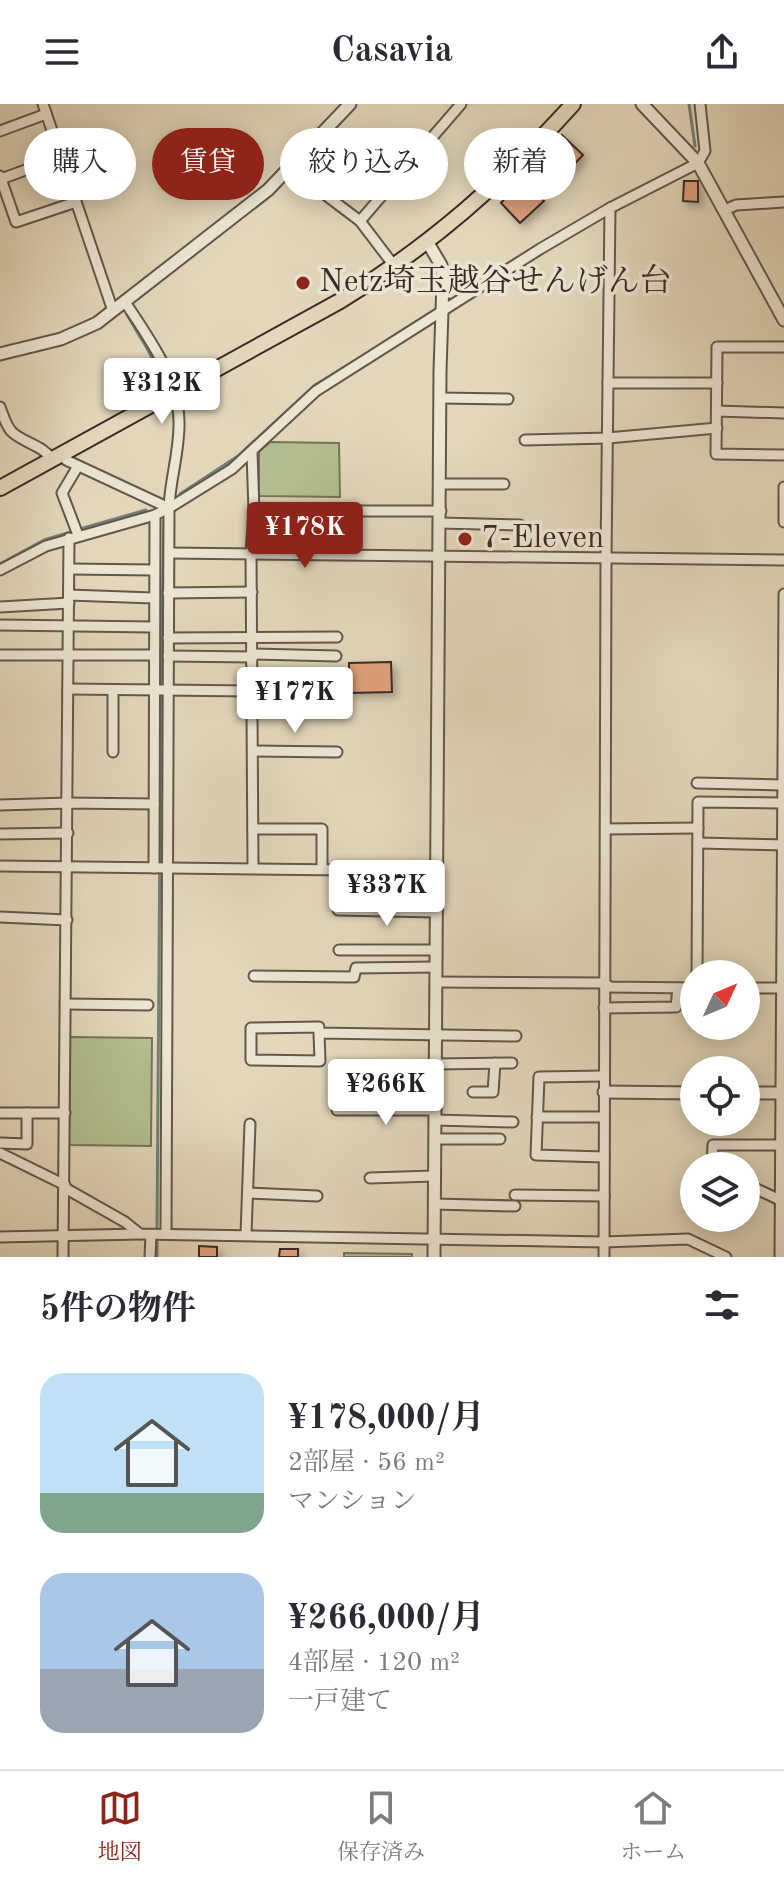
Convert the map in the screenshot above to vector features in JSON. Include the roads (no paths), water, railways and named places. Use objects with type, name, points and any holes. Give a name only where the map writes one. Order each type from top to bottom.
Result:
[{"type":"main road","points":[[0,488],[340,301],[395,267],[428,243],[512,170],[573,104]]},
{"type":"street","points":[[328,128],[350,104]]},
{"type":"street","points":[[360,221],[461,104]]},
{"type":"street","points":[[642,104],[698,163],[784,320]]},
{"type":"street","points":[[0,570],[46,546],[155,515],[169,508],[232,469],[316,391],[610,208],[698,163],[705,151],[700,104]]},
{"type":"street","points":[[0,131],[44,109],[51,128]]},
{"type":"street","points":[[24,169],[0,177],[16,222],[76,202],[113,311]]},
{"type":"street","points":[[0,354],[39,346],[82,331],[125,302],[280,177]]},
{"type":"street","points":[[332,200],[360,221],[395,267]]},
{"type":"street","points":[[725,210],[736,205],[784,202]]},
{"type":"street","points":[[604,1257],[610,208]]},
{"type":"street","points":[[428,243],[441,265],[442,312],[434,1257]]},
{"type":"street","points":[[125,302],[153,345],[174,392],[179,421],[169,508],[166,1233]]},
{"type":"street","points":[[784,347],[717,347],[716,454],[784,455]]},
{"type":"street","points":[[608,383],[717,383]]},
{"type":"street","points":[[440,398],[508,399]]},
{"type":"street","points":[[0,407],[14,434],[48,453],[169,508]]},
{"type":"street","points":[[717,411],[784,413]]},
{"type":"street","points":[[525,440],[608,438],[717,428]]},
{"type":"street","points":[[252,452],[253,868]]},
{"type":"street","points":[[63,1257],[69,569],[74,537],[62,493],[78,466]]},
{"type":"street","points":[[441,484],[504,484]]},
{"type":"street","points":[[784,487],[784,522]]},
{"type":"street","points":[[254,511],[441,517],[520,525]]},
{"type":"street","points":[[154,868],[155,515]]},
{"type":"street","points":[[170,553],[784,560]]},
{"type":"street","points":[[69,569],[154,570]]},
{"type":"street","points":[[168,593],[252,592]]},
{"type":"street","points":[[780,1257],[784,594]]},
{"type":"street","points":[[0,607],[69,599],[153,598]]},
{"type":"street","points":[[0,625],[153,627]]},
{"type":"street","points":[[168,638],[337,637]]},
{"type":"street","points":[[0,655],[153,655]]},
{"type":"street","points":[[168,656],[336,656]]},
{"type":"street","points":[[68,689],[167,690],[337,684]]},
{"type":"street","points":[[113,690],[113,752]]},
{"type":"street","points":[[253,711],[337,712]]},
{"type":"street","points":[[253,751],[337,752]]},
{"type":"street","points":[[697,783],[783,785]]},
{"type":"street","points":[[697,960],[698,802],[783,803]]},
{"type":"street","points":[[0,805],[154,804]]},
{"type":"street","points":[[606,829],[698,828]]},
{"type":"street","points":[[253,829],[322,829],[322,869]]},
{"type":"street","points":[[0,834],[68,833]]},
{"type":"street","points":[[698,843],[783,845]]},
{"type":"street","points":[[0,866],[437,871]]},
{"type":"street","points":[[338,910],[437,912]]},
{"type":"street","points":[[0,917],[67,920]]},
{"type":"street","points":[[339,950],[436,950]]},
{"type":"street","points":[[254,976],[354,977],[356,968],[436,967]]},
{"type":"street","points":[[436,982],[604,983],[610,987],[678,988],[676,1007],[604,1008]]},
{"type":"street","points":[[760,988],[783,988]]},
{"type":"street","points":[[66,1004],[148,1005]]},
{"type":"street","points":[[319,1027],[319,1033],[320,1061],[251,1060],[251,1028],[319,1027]]},
{"type":"street","points":[[319,1033],[516,1036]]},
{"type":"street","points":[[473,1092],[493,1092],[495,1063]]},
{"type":"street","points":[[435,1064],[512,1063]]},
{"type":"street","points":[[604,1076],[539,1077],[536,1155],[604,1157]]},
{"type":"street","points":[[604,1092],[680,1093]]},
{"type":"street","points":[[760,1093],[781,1093]]},
{"type":"street","points":[[337,1110],[513,1122]]},
{"type":"street","points":[[0,1113],[65,1113]]},
{"type":"street","points":[[0,1143],[27,1144],[27,1113]]},
{"type":"street","points":[[537,1117],[604,1117]]},
{"type":"street","points":[[246,1234],[250,1124]]},
{"type":"street","points":[[435,1139],[500,1139]]},
{"type":"street","points":[[713,1152],[713,1145],[780,1145]]},
{"type":"street","points":[[0,1153],[65,1186],[146,1235],[150,1257]]},
{"type":"street","points":[[370,1178],[434,1176]]},
{"type":"street","points":[[760,1191],[780,1200]]},
{"type":"street","points":[[248,1193],[317,1196]]},
{"type":"street","points":[[515,1195],[604,1196]]},
{"type":"street","points":[[434,1204],[515,1206]]},
{"type":"street","points":[[0,1237],[166,1233],[604,1242],[688,1239],[726,1257]]},
{"type":"waterway","points":[[689,104],[695,146]]},
{"type":"waterway","points":[[384,342],[435,310]]},
{"type":"waterway","points":[[126,313],[163,383]]},
{"type":"waterway","points":[[180,494],[238,456],[315,385],[361,357]]},
{"type":"waterway","points":[[80,529],[146,510]]},
{"type":"waterway","points":[[161,686],[164,522]]},
{"type":"waterway","points":[[0,564],[44,540],[74,531]]},
{"type":"waterway","points":[[157,1230],[161,694]]},
{"type":"waterway","points":[[157,1238],[157,1257]]},
{"type":"place","name":"Netz埼玉越谷せんげん台","points":[[303,283]]},
{"type":"place","name":"7-Eleven","points":[[465,539]]}]
